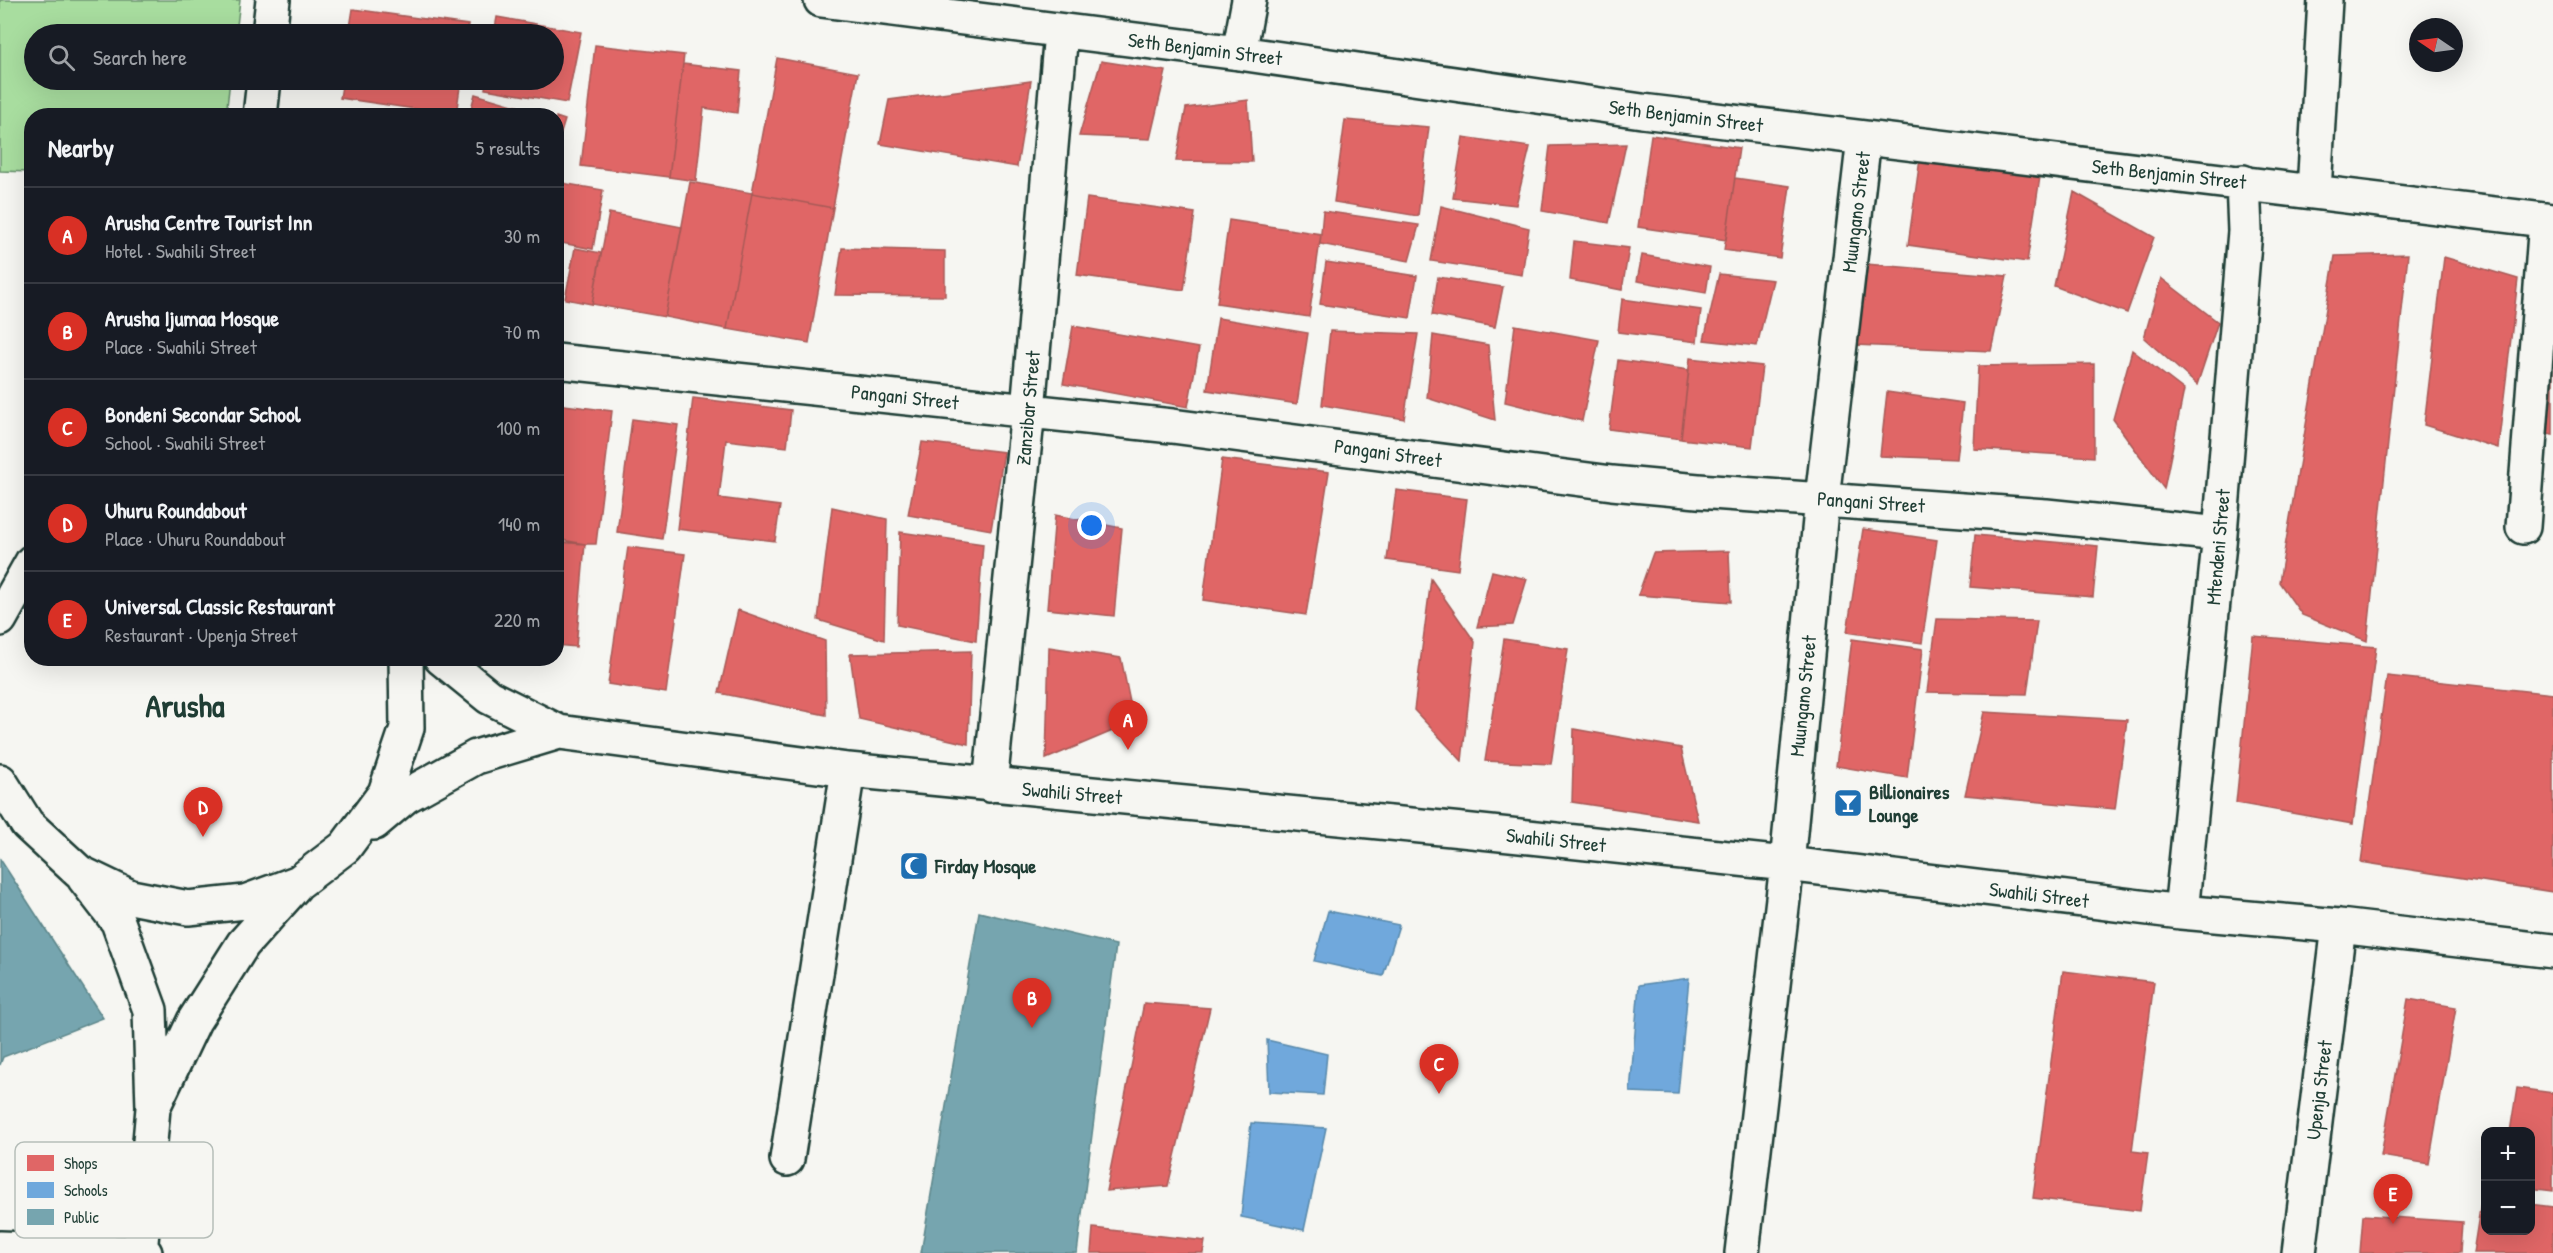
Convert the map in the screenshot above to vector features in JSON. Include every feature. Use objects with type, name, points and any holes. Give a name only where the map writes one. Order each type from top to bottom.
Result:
[{"type":"street","points":[[270,24],[273,0]]},
{"type":"street","name":"Seth Benjamin Street","points":[[821,0],[1239,53],[1642,111],[2549,220]]},
{"type":"street","points":[[1239,53],[1250,0]]},
{"type":"street","points":[[2314,191],[2325,0]]},
{"type":"street","name":"Zanzibar Street","points":[[990,785],[1028,410],[1061,32]]},
{"type":"street","points":[[261,108],[263,90]]},
{"type":"street","name":"Muungano Street","points":[[1742,1253],[1787,864],[1822,499],[1864,138]]},
{"type":"street","name":"Mtendeni Street","points":[[2181,912],[2220,534],[2245,231],[2243,182]]},
{"type":"street","points":[[2523,527],[2549,220]]},
{"type":"street","name":"Pangani Street","points":[[564,362],[1028,410],[1316,444],[1612,483],[2046,516],[2220,534]]},
{"type":"street","points":[[0,574],[24,565]]},
{"type":"street","points":[[0,619],[24,576]]},
{"type":"street","points":[[153,1108],[194,1021],[243,944],[299,882],[345,847],[385,793],[407,728],[406,666]]},
{"type":"street","name":"Swahili Street","points":[[451,666],[489,697],[559,732],[848,771],[1462,830],[1787,864],[2181,912],[2339,926],[2553,951]]},
{"type":"street","name":"Swahili Street","points":[[345,847],[406,796],[476,757],[559,732]]},
{"type":"street","points":[[787,1159],[848,771]]},
{"type":"street","points":[[0,781],[27,824],[79,872],[118,922],[150,1010],[153,1108],[150,1142]]},
{"type":"street","points":[[79,872],[131,897],[188,908],[245,902],[299,882]]},
{"type":"street","name":"Upenja Street","points":[[2299,1253],[2339,926]]},
{"type":"street","points":[[0,1248],[142,1253],[143,1238]]},
{"type":"green space","points":[[0,0],[240,0],[237,24],[24,24],[24,90],[229,90],[227,108],[24,108],[24,172],[0,171]]},
{"type":"building: Shops","points":[[353,9],[461,24],[351,24]]},
{"type":"building: Shops","points":[[497,17],[536,24],[496,24]]},
{"type":"building: Shops","points":[[564,29],[581,32],[567,103],[491,90],[564,90]]},
{"type":"building: Shops","points":[[595,45],[684,55],[669,177],[581,166]]},
{"type":"building: Shops","points":[[777,58],[858,73],[833,208],[752,193]]},
{"type":"building: Shops","points":[[1101,61],[1166,71],[1150,139],[1079,136]]},
{"type":"building: Shops","points":[[683,64],[741,71],[737,113],[704,108],[696,181],[669,177]]},
{"type":"building: Shops","points":[[1031,81],[1017,167],[880,144],[889,100]]},
{"type":"building: Shops","points":[[341,90],[460,90],[457,108],[408,108],[340,98]]},
{"type":"building: Shops","points":[[475,94],[523,108],[471,108]]},
{"type":"building: Shops","points":[[1248,100],[1252,162],[1176,161],[1186,108]]},
{"type":"building: Shops","points":[[1345,120],[1429,127],[1418,216],[1334,202]]},
{"type":"building: Shops","points":[[1651,135],[1739,148],[1726,240],[1638,227]]},
{"type":"building: Shops","points":[[1463,137],[1530,147],[1516,205],[1453,198]]},
{"type":"building: Shops","points":[[1626,144],[1609,223],[1542,211],[1550,146]]},
{"type":"building: Shops","points":[[1920,159],[2040,177],[2027,262],[1908,245]]},
{"type":"building: Shops","points":[[1735,178],[1790,186],[1780,258],[1724,250]]},
{"type":"building: Shops","points":[[690,182],[752,193],[727,329],[665,317]]},
{"type":"building: Shops","points":[[564,183],[603,190],[593,249],[564,244]]},
{"type":"building: Shops","points":[[2074,192],[2154,237],[2127,313],[2054,286]]},
{"type":"building: Shops","points":[[752,193],[833,208],[809,343],[727,329]]},
{"type":"building: Shops","points":[[1087,198],[1195,213],[1184,290],[1077,275]]},
{"type":"building: Shops","points":[[1441,206],[1529,228],[1522,275],[1431,261]]},
{"type":"building: Shops","points":[[1323,211],[1419,225],[1409,261],[1320,244]]},
{"type":"building: Shops","points":[[609,213],[682,227],[665,317],[592,304]]},
{"type":"building: Shops","points":[[1229,220],[1321,234],[1309,317],[1217,303]]},
{"type":"building: Shops","points":[[1574,241],[1629,248],[1622,290],[1570,280]]},
{"type":"building: Shops","points":[[575,248],[601,253],[592,304],[565,299]]},
{"type":"building: Shops","points":[[842,248],[945,251],[945,296],[835,295]]},
{"type":"building: Shops","points":[[2408,254],[2367,641],[2302,615],[2279,582],[2335,256]]},
{"type":"building: Shops","points":[[1642,255],[1710,267],[1706,293],[1637,281]]},
{"type":"building: Shops","points":[[2444,257],[2518,279],[2498,448],[2424,425]]},
{"type":"building: Shops","points":[[1326,262],[1417,276],[1410,318],[1320,304]]},
{"type":"building: Shops","points":[[1866,264],[2007,276],[1991,351],[1855,345]]},
{"type":"building: Shops","points":[[1719,274],[1773,280],[1757,346],[1704,340]]},
{"type":"building: Shops","points":[[1438,277],[1503,287],[1495,327],[1432,315]]},
{"type":"building: Shops","points":[[2161,278],[2218,322],[2197,385],[2144,338]]},
{"type":"building: Shops","points":[[1622,299],[1701,310],[1697,342],[1618,332]]},
{"type":"building: Shops","points":[[2553,303],[2553,435],[2535,432]]},
{"type":"building: Shops","points":[[1218,318],[1308,333],[1297,404],[1207,390]]},
{"type":"building: Shops","points":[[1515,325],[1599,340],[1582,421],[1505,402]]},
{"type":"building: Shops","points":[[1073,326],[1199,348],[1188,407],[1063,384]]},
{"type":"building: Shops","points":[[1330,331],[1418,334],[1404,419],[1322,405]]},
{"type":"building: Shops","points":[[1433,335],[1488,345],[1495,420],[1427,398]]},
{"type":"building: Shops","points":[[2132,350],[2184,390],[2164,489],[2113,419]]},
{"type":"building: Shops","points":[[1690,358],[1762,366],[1752,447],[1681,439]]},
{"type":"building: Shops","points":[[1618,360],[1689,370],[1681,439],[1609,429]]},
{"type":"building: Shops","points":[[2094,364],[2094,457],[1974,449],[1978,366]]},
{"type":"building: Shops","points":[[1887,392],[1963,403],[1957,459],[1880,456]]},
{"type":"building: Shops","points":[[693,398],[791,410],[787,447],[726,440],[719,498],[780,506],[775,541],[677,529]]},
{"type":"building: Shops","points":[[564,405],[612,411],[596,544],[564,540]]},
{"type":"building: Shops","points":[[632,419],[678,425],[662,539],[617,532]]},
{"type":"building: Shops","points":[[922,442],[1004,452],[991,530],[908,515]]},
{"type":"building: Shops","points":[[1222,459],[1329,472],[1306,615],[1203,600]]},
{"type":"building: Shops","points":[[1396,490],[1467,499],[1458,570],[1387,560]]},
{"type":"building: Shops","points":[[832,507],[887,519],[884,640],[818,620]]},
{"type":"building: Shops","points":[[1055,515],[1122,528],[1114,616],[1047,609]]},
{"type":"building: Shops","points":[[1863,529],[1937,540],[1922,643],[1847,632]]},
{"type":"building: Shops","points":[[900,532],[983,544],[976,641],[897,625]]},
{"type":"building: Shops","points":[[1975,535],[2098,546],[2093,597],[1970,587]]},
{"type":"building: Shops","points":[[564,543],[585,544],[576,647],[564,646]]},
{"type":"building: Shops","points":[[628,547],[685,554],[666,693],[608,684]]},
{"type":"building: Shops","points":[[1729,551],[1731,602],[1638,595],[1653,553]]},
{"type":"building: Shops","points":[[1492,571],[1527,579],[1513,625],[1477,627]]},
{"type":"building: Shops","points":[[1431,579],[1475,642],[1462,761],[1414,710]]},
{"type":"building: Shops","points":[[738,610],[825,641],[826,715],[719,693]]},
{"type":"building: Shops","points":[[1937,619],[2037,621],[2027,694],[1927,692]]},
{"type":"building: Shops","points":[[2253,636],[2376,647],[2353,824],[2236,803]]},
{"type":"building: Shops","points":[[1504,639],[1568,649],[1551,764],[1485,761]]},
{"type":"building: Shops","points":[[1852,639],[1923,649],[1907,778],[1836,766]]},
{"type":"building: Shops","points":[[1049,647],[1121,658],[1134,722],[1046,759]]},
{"type":"building: Shops","points":[[971,651],[968,744],[859,719],[850,654]]},
{"type":"building: Shops","points":[[2387,676],[2553,694],[2553,892],[2361,862]]},
{"type":"building: Shops","points":[[1984,712],[2127,720],[2115,809],[1965,795]]},
{"type":"building: Shops","points":[[1574,729],[1681,748],[1698,821],[1572,802]]},
{"type":"building: Shops","points":[[2063,971],[2154,982],[2132,1151],[2148,1153],[2140,1211],[2033,1198]]},
{"type":"building: Shops","points":[[2408,999],[2456,1007],[2429,1164],[2381,1156]]},
{"type":"building: Shops","points":[[1144,1003],[1210,1008],[1168,1186],[1106,1191]]},
{"type":"building: Shops","points":[[2517,1088],[2553,1093],[2553,1191],[2535,1189],[2535,1127],[2511,1127]]},
{"type":"building: Shops","points":[[2481,1202],[2481,1235],[2535,1235],[2535,1205],[2553,1207],[2553,1253],[2473,1253]]},
{"type":"building: Shops","points":[[2363,1215],[2462,1222],[2460,1253],[2360,1253]]},
{"type":"building: Shops","points":[[1093,1228],[1205,1241],[1203,1253],[1091,1253]]},
{"type":"building: Schools","points":[[1328,911],[1399,925],[1383,976],[1314,961]]},
{"type":"building: Schools","points":[[1689,978],[1678,1094],[1630,1092],[1639,985]]},
{"type":"building: Schools","points":[[1267,1040],[1327,1054],[1323,1095],[1269,1092]]},
{"type":"building: Schools","points":[[1251,1123],[1326,1128],[1304,1230],[1241,1217]]},
{"type":"building: Public","points":[[0,859],[103,1018],[3,1057],[0,1065]]},
{"type":"building: Public","points":[[979,912],[1116,945],[1077,1253],[921,1253]]},
{"type":"place","name":"Arusha Centre Tourist Inn","points":[[1128,750]]},
{"type":"place","name":"Billionaires Lounge","points":[[1848,803]]},
{"type":"place","name":"Uhuru Roundabout","points":[[203,837]]},
{"type":"place","name":"Firday Mosque","points":[[914,866]]},
{"type":"place","name":"Arusha Ijumaa Mosque","points":[[1032,1028]]},
{"type":"place","name":"Bondeni Secondar School","points":[[1439,1094]]},
{"type":"place","name":"Universal Classic Restaurant","points":[[2393,1224]]},
{"type":"district","name":"Arusha","points":[[185,706]]}]
